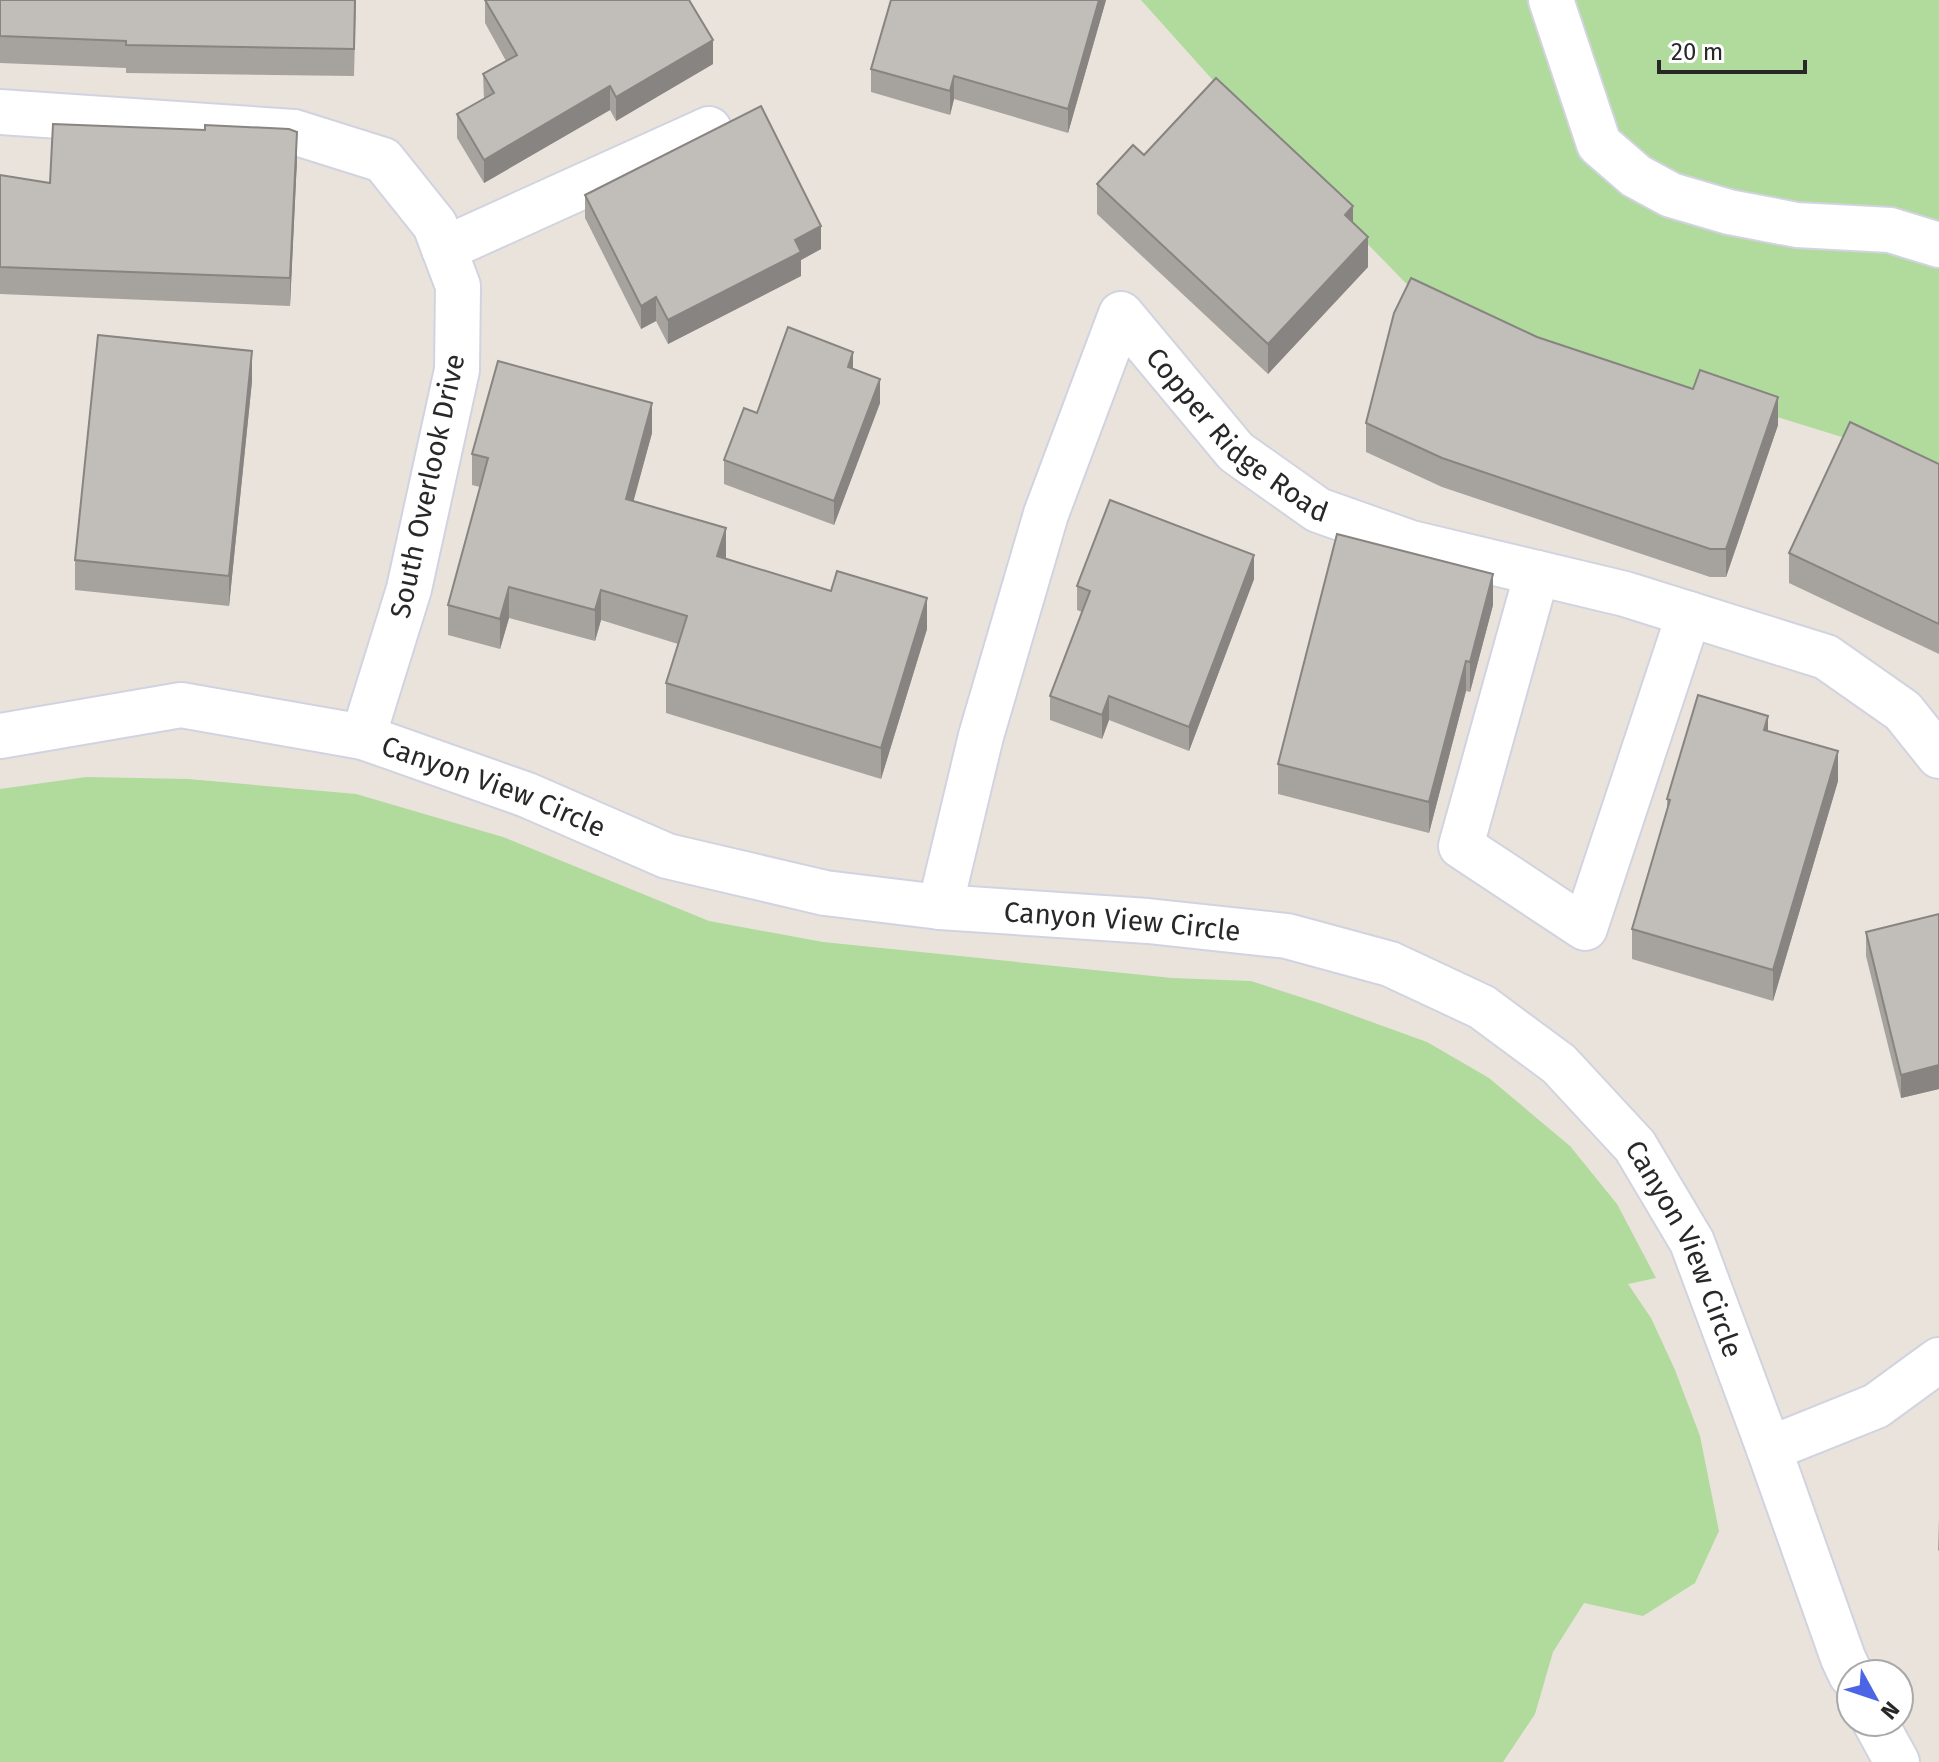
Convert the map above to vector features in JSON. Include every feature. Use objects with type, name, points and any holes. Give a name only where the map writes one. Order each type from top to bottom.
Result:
[{"type":"street","points":[[1551,0],[1599,144],[1636,176],[1671,195],[1729,212],[1797,225],[1890,230],[1939,245]]},
{"type":"street","name":"South Overlook Drive","points":[[0,112],[294,132],[383,160],[435,225],[458,286],[457,370],[409,589],[363,737]]},
{"type":"street","points":[[444,249],[709,129]]},
{"type":"street","name":"Copper Ridge Road","points":[[940,907],[981,736],[1046,514],[1121,314],[1236,452],[1318,510],[1411,543],[1625,594],[1826,657],[1903,711],[1939,756]]},
{"type":"street","points":[[1537,573],[1461,846],[1585,928],[1689,614]]},
{"type":"street","name":"Canyon View Circle","points":[[0,736],[181,705],[363,737],[527,795],[667,856],[825,893],[940,907],[1148,921],[1287,936],[1390,964],[1482,1007],[1559,1064],[1635,1146],[1692,1242],[1843,1658]]},
{"type":"street","points":[[1769,1449],[1876,1406],[1939,1360]]},
{"type":"green space","points":[[1141,0],[1939,0],[1939,467],[1433,311],[1270,144]]},
{"type":"green space","points":[[86,777],[188,779],[356,794],[503,837],[709,921],[823,942],[1172,978],[1251,981],[1427,1042],[1489,1078],[1570,1146],[1617,1204],[1656,1278],[1628,1284],[1651,1318],[1700,1436],[1719,1531],[1695,1583],[1643,1616],[1584,1603],[1553,1652],[1535,1714],[1503,1762],[0,1762],[0,789]]},
{"type":"building","points":[[0,0],[355,0],[354,49],[126,45],[126,41],[0,36]]},
{"type":"building","points":[[485,0],[689,0],[713,40],[616,97],[610,86],[484,160],[457,114],[494,93],[483,74],[517,55]]},
{"type":"building","points":[[891,0],[1099,0],[1068,109],[954,76],[950,91],[871,69]]},
{"type":"building","points":[[1216,78],[1353,206],[1345,215],[1368,237],[1268,344],[1097,184],[1133,145],[1144,155]]},
{"type":"building","points":[[761,106],[821,226],[795,240],[801,252],[668,320],[656,297],[641,306],[585,195]]},
{"type":"building","points":[[53,124],[205,130],[205,125],[297,132],[290,278],[0,267],[0,175],[50,183]]},
{"type":"building","points":[[1411,278],[1537,337],[1693,389],[1700,370],[1778,397],[1726,549],[1710,549],[1442,458],[1366,423],[1394,313]]},
{"type":"building","points":[[788,327],[853,352],[848,367],[880,379],[834,501],[724,460],[744,408],[757,413]]},
{"type":"building","points":[[98,335],[252,351],[229,576],[75,560]]},
{"type":"building","points":[[498,361],[652,403],[626,499],[726,528],[717,556],[831,591],[837,571],[927,598],[881,748],[666,683],[687,616],[601,590],[595,610],[509,587],[500,619],[448,605],[488,458],[472,454]]},
{"type":"building","points":[[1850,422],[1939,464],[1939,624],[1789,553]]},
{"type":"building","points":[[1110,500],[1254,555],[1189,727],[1109,696],[1102,715],[1050,696],[1090,591],[1077,586]]},
{"type":"building","points":[[1337,534],[1493,574],[1470,662],[1466,661],[1429,802],[1278,764]]},
{"type":"building","points":[[1698,695],[1768,716],[1764,730],[1838,751],[1773,970],[1632,929]]},
{"type":"building","points":[[1939,914],[1939,1065],[1901,1075],[1866,932]]}]
